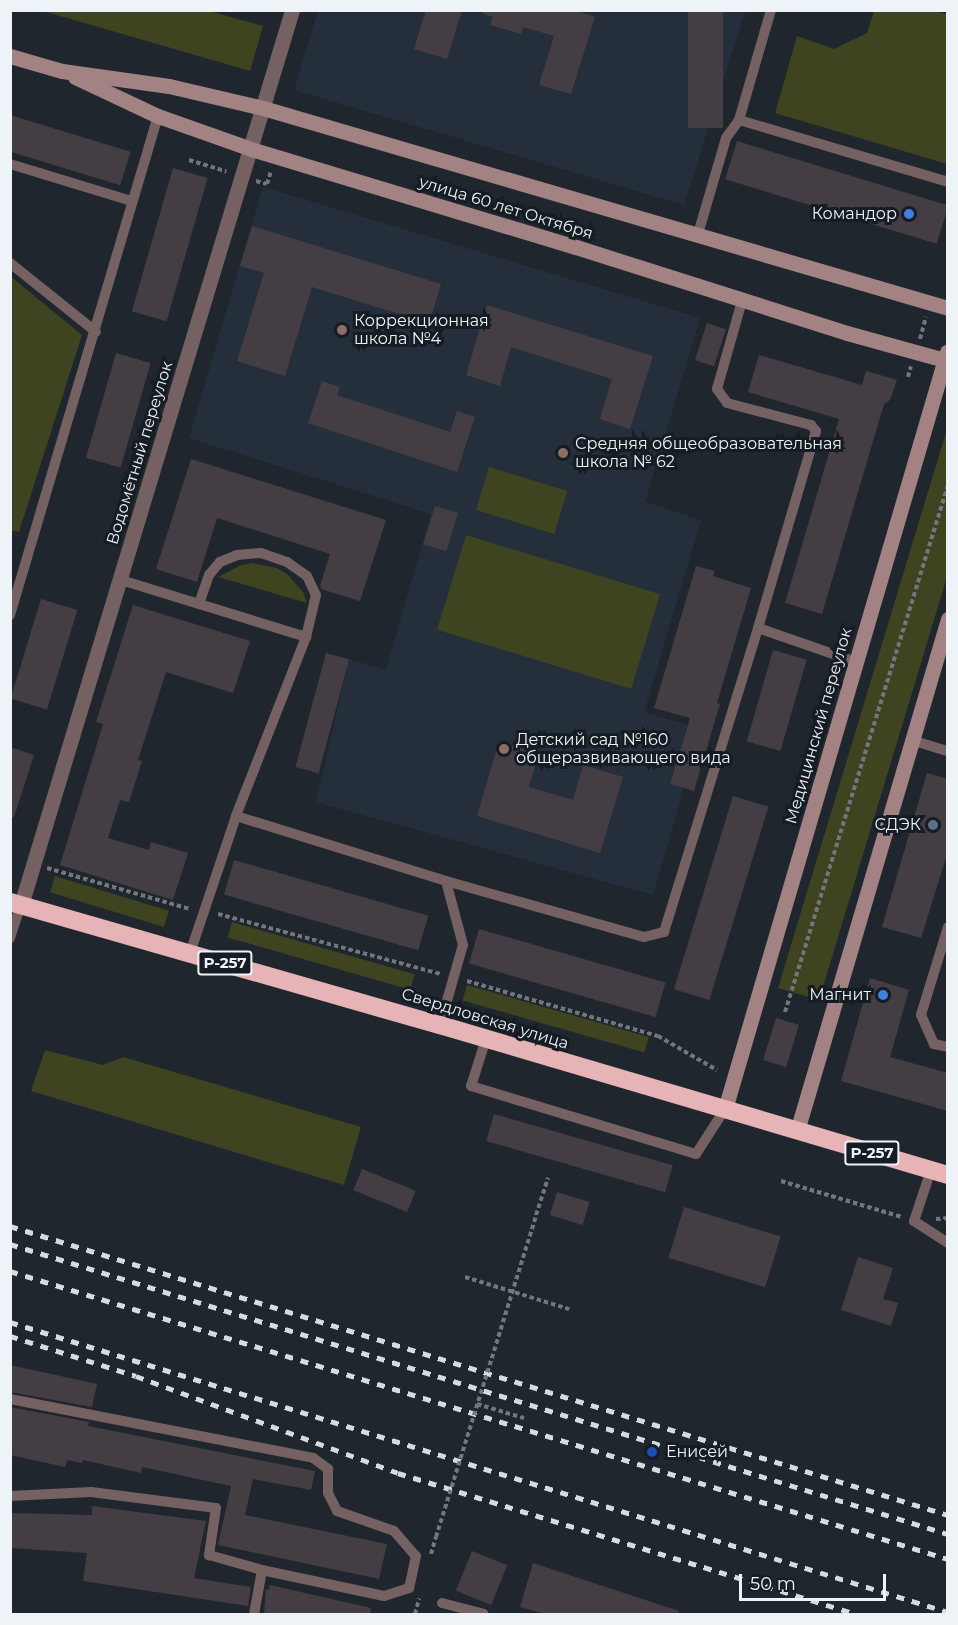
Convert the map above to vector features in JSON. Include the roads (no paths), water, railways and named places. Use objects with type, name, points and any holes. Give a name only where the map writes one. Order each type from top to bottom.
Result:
[{"type":"highway","name":"Свердловская улица","points":[[16,904],[440,1025],[939,1172]]},
{"type":"main road","name":"улица 60 лет Октября","points":[[10,56],[62,71],[170,86],[263,108],[948,308]]},
{"type":"main road","name":"улица 60 лет Октября","points":[[62,71],[158,116],[250,149],[565,244],[742,301],[916,352],[947,358]]},
{"type":"main road","name":"Медицинский переулок","points":[[725,1109],[947,358]]},
{"type":"main road","points":[[796,1131],[948,619]]},
{"type":"street","name":"Водомётный переулок","points":[[16,904],[34,864],[292,10]]},
{"type":"lane","points":[[698,234],[726,138],[739,120],[771,10]]},
{"type":"lane","points":[[10,615],[96,332],[158,116]]},
{"type":"lane","points":[[739,120],[948,182]]},
{"type":"lane","points":[[10,164],[132,201]]},
{"type":"lane","points":[[10,262],[96,332]]},
{"type":"lane","points":[[236,816],[644,937],[664,932],[816,431],[811,425],[727,403],[717,389],[742,301]]},
{"type":"lane","points":[[190,953],[236,816],[306,637],[315,595],[307,576],[287,562],[261,553],[237,555],[220,562],[209,575],[199,604]]},
{"type":"lane","points":[[121,580],[306,637]]},
{"type":"lane","points":[[758,628],[856,662]]},
{"type":"lane","points":[[911,740],[948,751]]},
{"type":"lane","points":[[440,1025],[463,945],[446,880]]},
{"type":"lane","points":[[10,938],[16,904]]},
{"type":"lane","points":[[948,927],[921,1015],[934,1044],[948,1047]]},
{"type":"lane","points":[[486,1039],[471,1086],[696,1154],[725,1109]]},
{"type":"lane","points":[[939,1172],[914,1221],[948,1243]]},
{"type":"lane","points":[[10,1399],[313,1458],[328,1469],[328,1493],[337,1511],[394,1531],[416,1556],[409,1588],[384,1596],[262,1570],[210,1555],[216,1508],[91,1492],[10,1496]]},
{"type":"lane","points":[[254,1614],[262,1570]]},
{"type":"lane","points":[[442,1603],[484,1614]]},
{"type":"railway","points":[[10,1226],[948,1515]]},
{"type":"railway","points":[[10,1244],[948,1534]]},
{"type":"railway","points":[[10,1271],[948,1559]]},
{"type":"railway","points":[[10,1322],[948,1612]]},
{"type":"railway","points":[[10,1336],[136,1376],[398,1473],[856,1614]]},
{"type":"place","name":"Командор","points":[[909,214]]},
{"type":"place","name":"Коррекционная школа №4","points":[[342,330]]},
{"type":"place","name":"Средняя общеобразовательная школа № 62","points":[[563,453]]},
{"type":"place","name":"Детский сад №160 общеразвивающего вида","points":[[504,749]]},
{"type":"place","name":"СДЭК","points":[[933,825]]},
{"type":"place","name":"Магнит","points":[[883,995]]},
{"type":"place","name":"Енисей","points":[[652,1452]]}]
